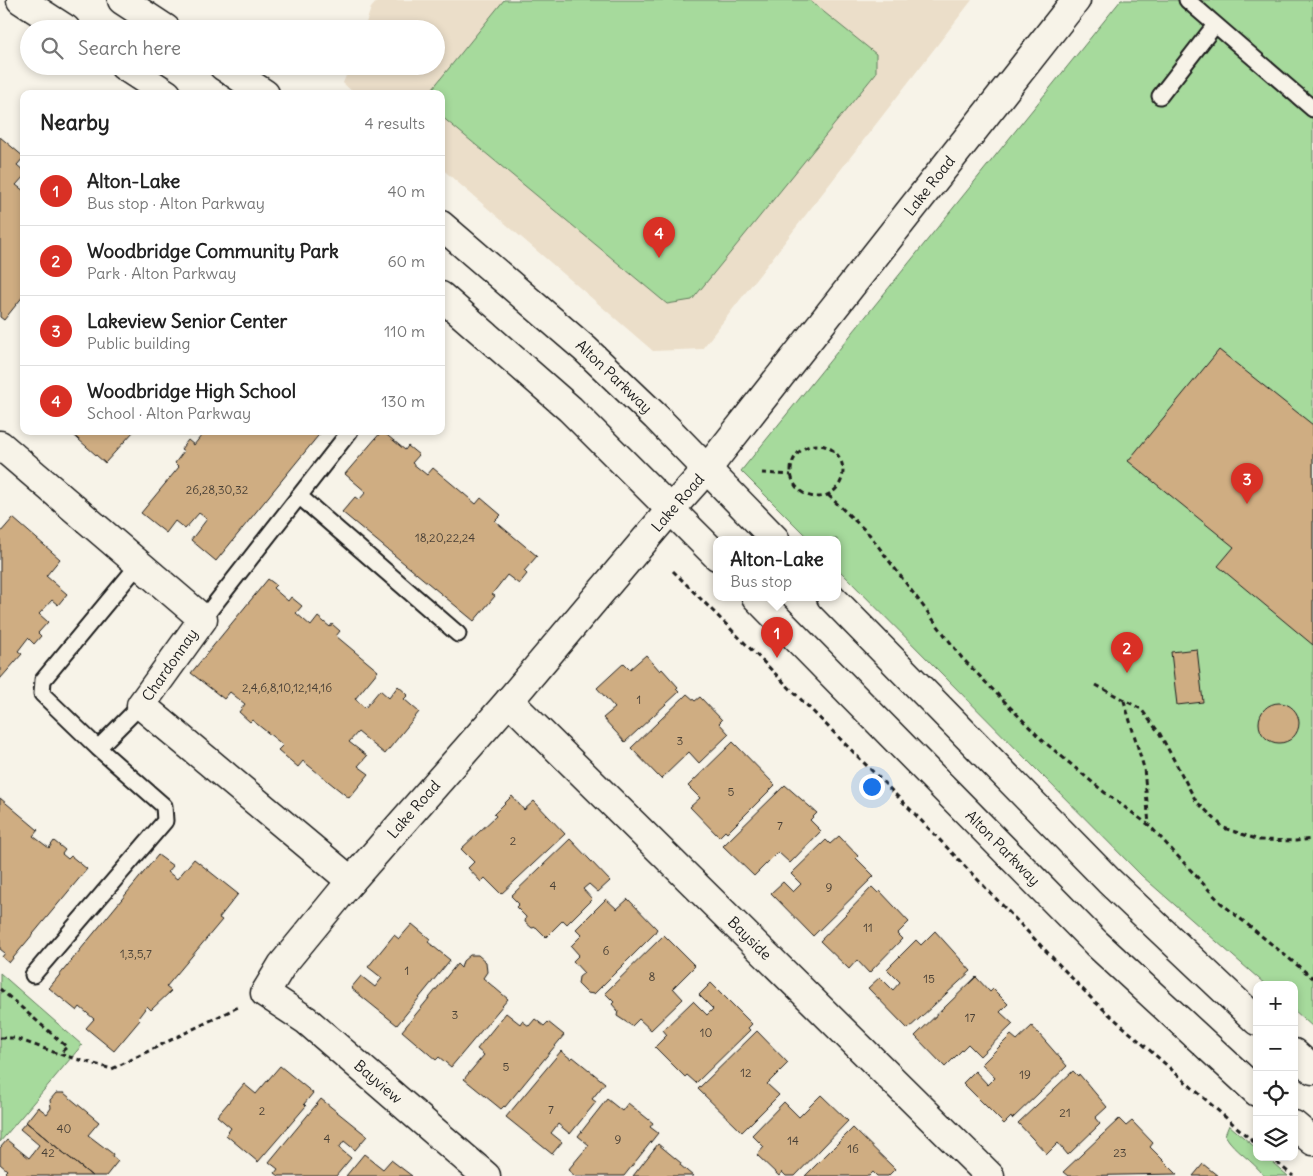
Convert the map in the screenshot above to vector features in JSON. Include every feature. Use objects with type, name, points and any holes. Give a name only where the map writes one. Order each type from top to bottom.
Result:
[{"type":"street","points":[[21,0],[52,20]]},
{"type":"street","points":[[122,0],[152,20]]},
{"type":"street","name":"Lake Road","points":[[266,993],[282,965],[351,881],[509,701],[671,509],[707,470],[1076,0]]},
{"type":"street","points":[[138,75],[161,90]]},
{"type":"street","points":[[236,75],[259,90]]},
{"type":"street","name":"Alton Parkway","points":[[445,229],[585,349],[772,536]]},
{"type":"street","points":[[445,299],[549,389],[713,552]]},
{"type":"street","name":"Chardonnay","points":[[0,445],[203,619],[141,705],[351,881]]},
{"type":"street","name":"Alton Parkway","points":[[760,601],[1096,943],[1253,1088]]},
{"type":"street","points":[[835,601],[1109,881],[1253,1017]]},
{"type":"street","name":"Bayside","points":[[509,701],[990,1176]]},
{"type":"street","name":"Bayview","points":[[266,993],[306,1020],[486,1176]]},
{"type":"street","points":[[1298,1057],[1313,1070]]},
{"type":"street","points":[[1298,1128],[1313,1141]]},
{"type":"lane","points":[[1187,0],[1313,109]]},
{"type":"lane","points":[[1160,96],[1215,24]]},
{"type":"lane","points":[[203,619],[347,435]]},
{"type":"lane","points":[[299,496],[458,634]]},
{"type":"lane","points":[[33,975],[165,821],[164,806],[98,748],[42,694],[43,680],[139,564]]},
{"type":"lane","points":[[98,748],[141,705]]},
{"type":"path","points":[[810,446],[825,446],[834,451],[840,460],[843,471],[841,481],[828,495],[817,497],[806,495],[792,482],[791,475],[793,459],[800,451],[810,446]]},
{"type":"path","points":[[762,473],[791,475]]},
{"type":"path","points":[[828,495],[869,534],[962,658],[1042,740],[1104,792],[1149,825],[1221,903],[1313,978]]},
{"type":"path","points":[[674,571],[912,811],[1094,1001],[1253,1141]]},
{"type":"path","points":[[1096,685],[1141,709],[1160,734],[1196,801],[1224,828],[1260,840],[1296,841],[1313,838]]},
{"type":"path","points":[[1124,700],[1144,768],[1149,825]]},
{"type":"path","points":[[0,989],[67,1048],[59,1054]]},
{"type":"path","points":[[0,1038],[15,1038],[59,1054],[112,1068],[266,993]]},
{"type":"path","points":[[1275,1161],[1292,1176]]},
{"type":"shaded area","points":[[378,0],[972,0],[702,349],[653,351],[445,171],[445,90],[351,90],[343,83],[346,75],[445,75],[445,20],[367,20],[371,8]]},
{"type":"green space","points":[[504,0],[809,0],[876,54],[876,73],[692,300],[667,304],[445,119],[445,90],[433,90],[433,88]]},
{"type":"green space","points":[[1121,0],[1313,0],[1313,1027],[1298,1014],[1298,981],[1261,981],[1142,876],[841,572],[841,536],[806,536],[741,471]]},
{"type":"green space","points":[[0,973],[82,1045],[0,1142]]},
{"type":"green space","points":[[1229,1125],[1253,1146],[1253,1161],[1271,1161],[1288,1176],[1264,1176],[1225,1135]]},
{"type":"building","points":[[0,137],[20,154],[20,162],[17,165],[20,168],[20,180],[16,185],[20,188],[20,300],[4,320],[0,317]]},
{"type":"building","points":[[1219,350],[1313,425],[1313,645],[1218,566],[1234,547],[1128,461]]},
{"type":"building","points":[[74,435],[130,435],[105,463]]},
{"type":"building","points":[[202,435],[319,435],[216,561],[191,540],[207,519],[199,513],[185,529],[175,521],[166,533],[141,513],[179,467],[175,463],[184,451],[181,449],[188,440],[194,445]]},
{"type":"building","points":[[379,435],[387,435],[405,450],[408,446],[419,455],[412,463],[427,475],[433,468],[476,504],[481,498],[501,515],[495,521],[537,556],[524,571],[527,574],[519,584],[507,575],[492,594],[495,596],[474,621],[342,512],[355,497],[359,500],[366,492],[345,474]]},
{"type":"building","points":[[13,518],[60,559],[46,576],[67,594],[58,605],[52,600],[39,614],[48,622],[38,633],[41,636],[34,644],[28,638],[18,651],[22,654],[0,679],[0,533]]},
{"type":"building","points":[[268,579],[276,585],[273,588],[288,601],[291,597],[302,606],[296,613],[311,626],[318,617],[330,627],[332,624],[340,631],[336,636],[378,671],[355,699],[365,708],[380,690],[389,698],[398,686],[408,695],[404,699],[419,712],[385,754],[358,732],[349,742],[367,756],[358,766],[369,774],[349,798],[303,761],[298,767],[278,750],[283,745],[239,712],[245,704],[230,692],[224,699],[191,673]]},
{"type":"building","points":[[1197,649],[1203,702],[1177,705],[1171,652]]},
{"type":"building","points":[[646,655],[660,671],[662,669],[678,687],[676,689],[679,692],[625,742],[603,718],[615,708],[597,688],[624,663],[630,669]]},
{"type":"building","points":[[687,694],[695,701],[700,697],[722,720],[719,723],[729,734],[699,763],[689,752],[661,779],[631,748]]},
{"type":"building","points":[[1283,703],[1290,706],[1296,712],[1299,723],[1298,731],[1290,740],[1283,743],[1275,743],[1268,740],[1260,731],[1259,719],[1262,712],[1271,704]]},
{"type":"building","points":[[733,742],[775,785],[727,833],[725,831],[719,837],[690,807],[700,798],[688,786]]},
{"type":"building","points":[[785,785],[817,813],[810,820],[821,831],[790,863],[778,852],[754,876],[723,846]]},
{"type":"building","points":[[512,796],[524,810],[534,801],[565,834],[501,894],[485,878],[481,882],[468,868],[474,862],[461,849],[496,816],[494,814]]},
{"type":"building","points":[[0,798],[38,830],[33,836],[49,848],[54,841],[65,850],[62,854],[68,859],[71,856],[87,869],[9,963],[2,957],[5,953],[0,949]]},
{"type":"building","points":[[839,836],[858,856],[856,858],[874,876],[813,936],[771,893],[783,882],[793,892],[801,884],[791,874],[826,840],[830,844]]},
{"type":"building","points":[[570,839],[610,881],[598,892],[589,884],[583,889],[592,899],[567,924],[563,920],[546,937],[536,927],[532,928],[525,922],[526,917],[516,907],[519,904],[511,896]]},
{"type":"building","points":[[158,855],[173,866],[168,872],[177,879],[194,859],[238,894],[219,918],[222,920],[166,987],[171,991],[151,1010],[147,1006],[138,1018],[140,1020],[114,1051],[86,1028],[94,1019],[80,1007],[77,1011],[49,988]]},
{"type":"building","points":[[872,887],[878,893],[880,891],[909,922],[897,934],[902,939],[869,973],[857,960],[849,969],[820,941]]},
{"type":"building","points":[[606,899],[617,909],[628,899],[657,929],[594,994],[587,993],[578,984],[579,977],[584,973],[573,961],[579,955],[571,946],[582,935],[576,929]]},
{"type":"building","points":[[412,924],[430,939],[428,942],[450,960],[397,1025],[351,988],[361,976],[375,987],[382,978],[368,967],[394,935],[399,939]]},
{"type":"building","points":[[935,931],[971,971],[908,1029],[868,988],[880,977],[893,990],[900,982],[887,969],[916,940],[921,945]]},
{"type":"building","points":[[664,935],[695,966],[673,988],[683,999],[651,1030],[639,1019],[632,1026],[617,1016],[618,1011],[612,1004],[614,1002],[605,993]]},
{"type":"building","points":[[470,955],[478,955],[486,962],[487,972],[483,978],[508,999],[451,1067],[439,1057],[436,1060],[402,1031],[457,964],[461,968],[463,961]]},
{"type":"building","points":[[976,977],[990,992],[993,989],[1008,1004],[1000,1012],[1013,1024],[980,1056],[968,1044],[945,1067],[915,1036]]},
{"type":"building","points":[[711,983],[752,1024],[748,1028],[750,1030],[696,1083],[687,1075],[685,1077],[655,1047],[667,1035],[663,1030],[693,1001],[707,1015],[713,1009],[699,995]]},
{"type":"building","points":[[506,1013],[520,1024],[522,1021],[529,1026],[535,1019],[544,1026],[548,1022],[564,1035],[505,1107],[501,1109],[464,1079],[484,1055],[477,1049]]},
{"type":"building","points":[[1032,1026],[1067,1066],[1012,1119],[1011,1117],[1004,1124],[963,1083],[975,1071],[988,1085],[995,1078],[982,1064],[1011,1035],[1017,1040]]},
{"type":"building","points":[[757,1031],[788,1063],[767,1084],[779,1095],[742,1132],[698,1089]]},
{"type":"building","points":[[561,1051],[571,1059],[573,1057],[605,1083],[592,1099],[596,1102],[570,1134],[558,1124],[551,1133],[562,1142],[552,1154],[506,1117]]},
{"type":"building","points":[[280,1066],[313,1093],[304,1104],[306,1106],[258,1162],[226,1135],[231,1128],[217,1116],[244,1084],[256,1094]]},
{"type":"building","points":[[1073,1071],[1078,1076],[1079,1074],[1107,1107],[1095,1118],[1100,1124],[1068,1155],[1058,1143],[1047,1154],[1018,1123]]},
{"type":"building","points":[[56,1093],[64,1093],[99,1122],[88,1135],[113,1154],[112,1156],[118,1161],[106,1176],[92,1176],[26,1122],[38,1107],[47,1114],[51,1108],[50,1100]]},
{"type":"building","points":[[821,1095],[848,1121],[795,1176],[786,1176],[782,1172],[779,1176],[757,1155],[764,1147],[752,1135],[784,1102],[799,1117]]},
{"type":"building","points":[[321,1099],[367,1136],[355,1150],[344,1141],[339,1148],[351,1158],[336,1176],[279,1176],[275,1173],[278,1169],[269,1162]]},
{"type":"building","points":[[607,1099],[622,1111],[628,1103],[653,1123],[650,1127],[658,1133],[624,1176],[575,1176],[568,1170],[589,1145],[578,1136]]},
{"type":"building","points":[[1119,1119],[1126,1126],[1132,1121],[1153,1143],[1150,1147],[1177,1174],[1068,1176],[1063,1172]]},
{"type":"building","points":[[26,1122],[92,1176],[9,1176],[5,1172],[7,1170],[0,1164],[0,1148],[7,1140],[29,1158],[39,1145],[20,1129]]},
{"type":"building","points":[[853,1128],[895,1169],[888,1176],[877,1176],[873,1172],[869,1176],[805,1176]]},
{"type":"building","points":[[658,1144],[681,1163],[680,1165],[693,1176],[633,1176]]},
{"type":"building","points":[[364,1154],[383,1169],[391,1160],[412,1176],[346,1176]]},
{"type":"building","points":[[1203,1164],[1218,1176],[1193,1176]]},
{"type":"place","name":"Woodbridge High School","points":[[659,258]]},
{"type":"place","name":"Lakeview Senior Center","points":[[1247,504]]},
{"type":"place","name":"Alton-Lake","points":[[777,658]]},
{"type":"place","name":"Woodbridge Community Park","points":[[1127,673]]}]
